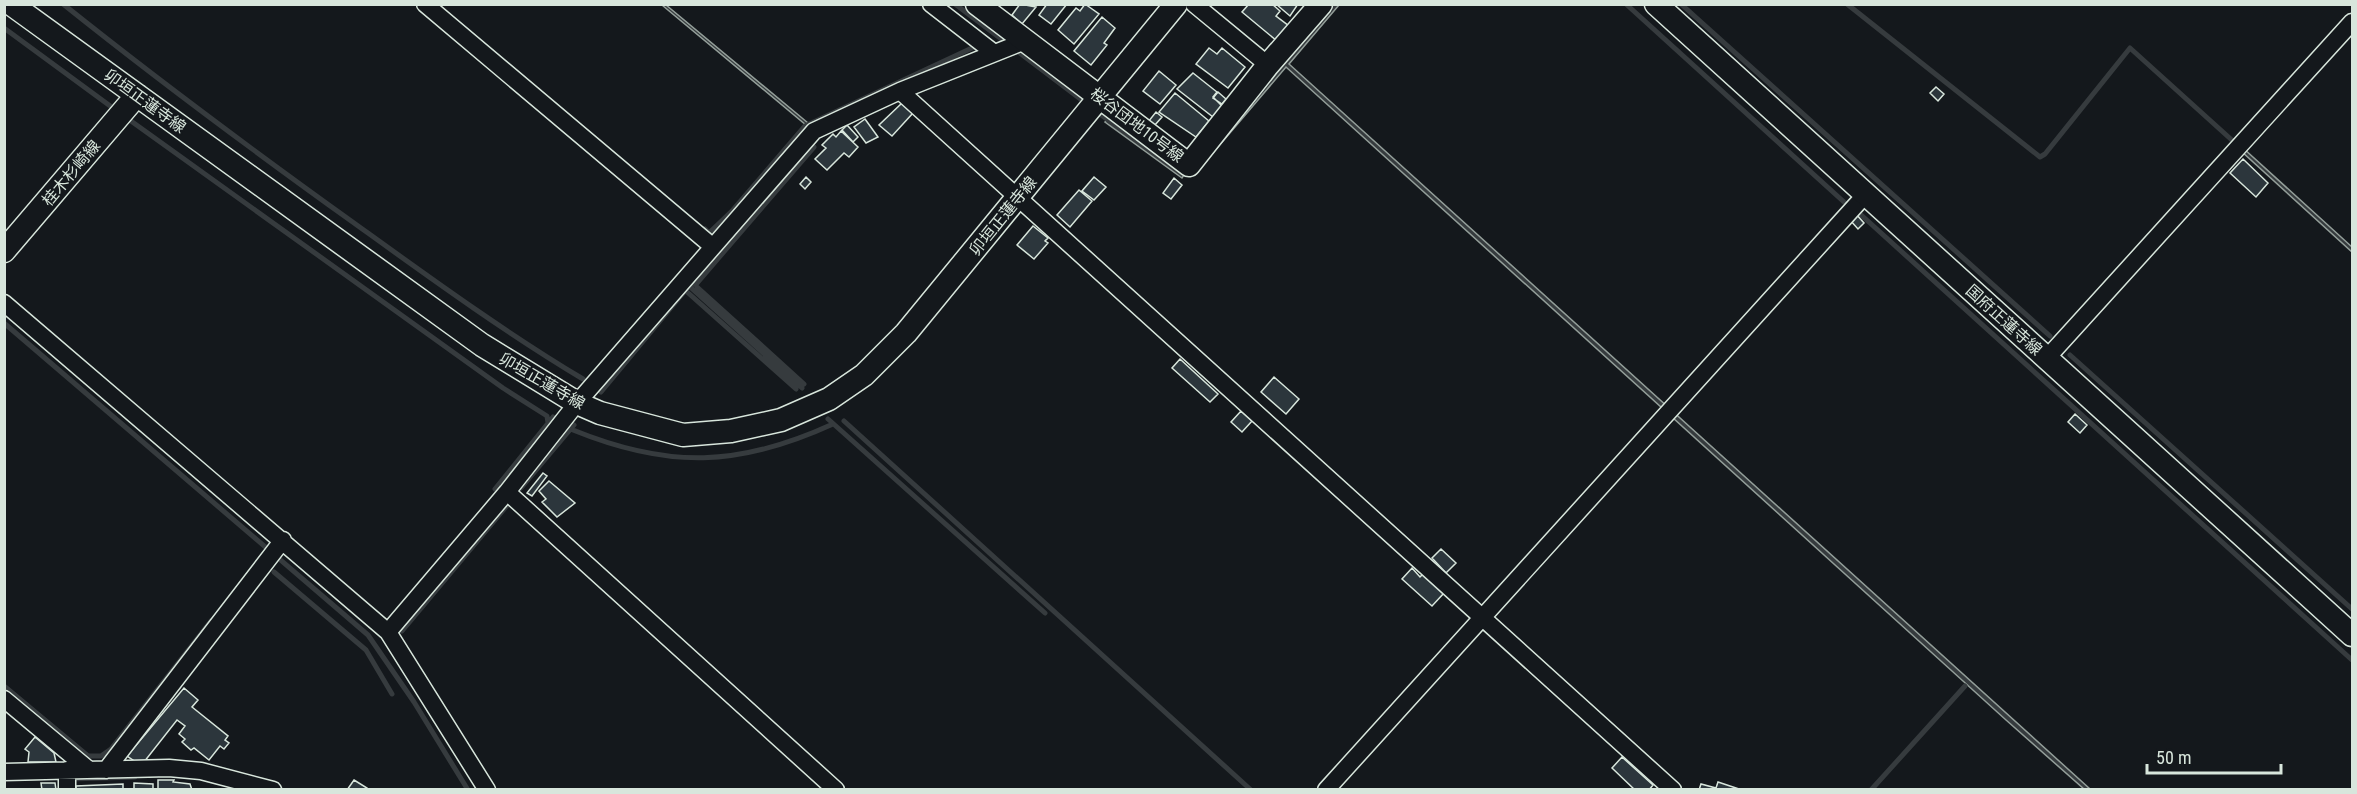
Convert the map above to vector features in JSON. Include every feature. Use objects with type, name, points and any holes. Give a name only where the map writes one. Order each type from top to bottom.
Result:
[{"type":"main road","name":"卯垣正蓮寺線","points":[[11,4],[482,345],[540,383],[600,413],[683,435],[731,431],[781,420],[829,399],[864,375],[906,333],[1176,4]]},
{"type":"main road","name":"桜谷団地10号線","points":[[977,4],[1189,165],[1268,65],[1321,4]]},
{"type":"main road","name":"国府正蓮寺線","points":[[1656,4],[2352,635]]},
{"type":"main road","name":"桂木杉崎線","points":[[4,251],[137,95]]},
{"type":"street","points":[[424,4],[712,246]]},
{"type":"street","points":[[931,4],[993,52]]},
{"type":"street","points":[[1194,4],[1268,65]]},
{"type":"street","points":[[2046,359],[2352,22]]},
{"type":"street","points":[[388,633],[507,492],[577,403],[814,130],[900,91],[1025,41]]},
{"type":"street","points":[[900,91],[1673,789]]},
{"type":"street","points":[[1326,789],[1866,194]]},
{"type":"street","points":[[4,303],[283,540],[388,633],[487,789]]},
{"type":"street","points":[[507,492],[836,789]]},
{"type":"street","points":[[106,770],[283,540]]},
{"type":"street","points":[[4,699],[88,769]]},
{"type":"street","points":[[4,772],[169,768],[201,771],[273,789]]},
{"type":"street","points":[[67,770],[67,789]]},
{"type":"shaded area","points":[[662,5],[666,5],[808,123],[806,125]]},
{"type":"shaded area","points":[[1333,5],[1339,5],[1289,64],[2090,789],[2084,789],[2006,720],[1286,67],[1207,160],[1204,157]]},
{"type":"shaded area","points":[[1109,116],[1186,172],[1182,178],[1105,122]]},
{"type":"shaded area","points":[[2243,148],[2352,247],[2352,252],[2240,150]]},
{"type":"building","points":[[1020,4],[1036,7],[1022,24],[1012,15]]},
{"type":"building","points":[[1047,4],[1067,4],[1051,24],[1039,15]]},
{"type":"building","points":[[1085,4],[1099,14],[1074,44],[1058,30],[1076,8],[1080,11]]},
{"type":"building","points":[[1249,4],[1272,4],[1280,11],[1276,16],[1289,26],[1277,41],[1242,12]]},
{"type":"building","points":[[1276,4],[1298,4],[1290,16]]},
{"type":"building","points":[[1102,17],[1115,28],[1104,43],[1107,45],[1091,65],[1074,51]]},
{"type":"building","points":[[1209,48],[1217,54],[1222,48],[1245,67],[1228,88],[1196,64]]},
{"type":"building","points":[[1159,71],[1176,85],[1160,104],[1143,91]]},
{"type":"building","points":[[1193,73],[1217,92],[1213,97],[1222,106],[1213,117],[1177,89]]},
{"type":"building","points":[[1936,87],[1944,94],[1938,101],[1930,93]]},
{"type":"building","points":[[1218,92],[1226,99],[1222,104],[1213,98]]},
{"type":"building","points":[[1175,93],[1209,121],[1196,137],[1159,112]]},
{"type":"building","points":[[902,103],[913,113],[892,136],[879,125]]},
{"type":"building","points":[[1156,112],[1162,117],[1154,126],[1148,122]]},
{"type":"building","points":[[865,119],[878,137],[866,143],[854,127]]},
{"type":"building","points":[[847,125],[858,137],[853,142],[842,130]]},
{"type":"building","points":[[841,131],[858,147],[849,157],[844,153],[827,170],[815,159],[826,148],[822,145],[833,134],[836,137]]},
{"type":"building","points":[[2243,159],[2268,183],[2256,197],[2230,173]]},
{"type":"building","points":[[806,177],[811,182],[805,189],[800,184]]},
{"type":"building","points":[[1094,177],[1106,187],[1094,200],[1082,191]]},
{"type":"building","points":[[1174,178],[1182,185],[1171,199],[1163,193]]},
{"type":"building","points":[[1079,190],[1092,201],[1070,227],[1057,215]]},
{"type":"building","points":[[1856,214],[1864,223],[1858,229],[1850,220]]},
{"type":"building","points":[[1033,226],[1048,238],[1045,241],[1048,243],[1034,259],[1017,245]]},
{"type":"building","points":[[1180,359],[1218,394],[1210,402],[1172,368]]},
{"type":"building","points":[[1274,377],[1299,399],[1286,414],[1261,392]]},
{"type":"building","points":[[1241,411],[1252,421],[1242,432],[1231,422]]},
{"type":"building","points":[[2075,414],[2087,425],[2080,433],[2068,422]]},
{"type":"building","points":[[543,473],[547,476],[532,496],[527,493]]},
{"type":"building","points":[[549,481],[575,503],[557,517],[542,502],[546,499],[539,491]]},
{"type":"building","points":[[1441,549],[1456,563],[1446,573],[1432,558]]},
{"type":"building","points":[[1412,568],[1420,577],[1423,574],[1444,593],[1432,606],[1402,579]]},
{"type":"building","points":[[184,688],[198,700],[192,707],[228,736],[225,740],[229,743],[224,749],[220,746],[209,760],[194,748],[191,750],[182,742],[185,739],[179,734],[185,726],[177,720],[144,762],[136,762],[127,756]]},
{"type":"building","points":[[35,737],[54,753],[56,762],[28,762],[29,752],[25,749]]},
{"type":"building","points":[[1622,757],[1653,785],[1649,790],[1635,790],[1612,768]]},
{"type":"building","points":[[158,780],[174,780],[173,782],[190,784],[192,790],[158,790]]},
{"type":"building","points":[[354,780],[367,788],[366,790],[347,790]]},
{"type":"building","points":[[1718,782],[1742,790],[1699,790],[1701,784],[1716,788]]},
{"type":"building","points":[[41,783],[55,783],[56,790],[42,790]]},
{"type":"building","points":[[134,783],[153,784],[153,790],[134,790]]},
{"type":"building","points":[[123,784],[123,790],[76,790],[76,786]]},
{"type":"waterway","points":[[63,4],[243,143],[467,303],[583,379]]},
{"type":"waterway","points":[[955,4],[1087,104]]},
{"type":"waterway","points":[[1626,4],[1844,202]]},
{"type":"waterway","points":[[1681,4],[2050,336]]},
{"type":"waterway","points":[[1847,4],[2040,157],[2045,154],[2130,48],[2234,142]]},
{"type":"waterway","points":[[4,28],[117,111]]},
{"type":"waterway","points":[[705,229],[709,233],[733,210],[805,126],[972,48]]},
{"type":"waterway","points":[[1094,110],[1111,122]]},
{"type":"waterway","points":[[124,116],[503,388],[547,416],[548,423]]},
{"type":"waterway","points":[[601,392],[689,286],[697,283],[814,147]]},
{"type":"waterway","points":[[1859,213],[2352,660]]},
{"type":"waterway","points":[[689,286],[802,388]]},
{"type":"waterway","points":[[697,287],[804,384]]},
{"type":"waterway","points":[[686,291],[796,389]]},
{"type":"waterway","points":[[4,323],[368,635],[414,702],[468,790]]},
{"type":"waterway","points":[[2070,355],[2352,609]]},
{"type":"waterway","points":[[495,489],[553,417]]},
{"type":"waterway","points":[[828,419],[1045,613]]},
{"type":"waterway","points":[[844,421],[1251,790]]},
{"type":"waterway","points":[[573,430],[641,452],[673,457],[704,458],[766,449],[833,424]]},
{"type":"waterway","points":[[521,488],[574,425]]},
{"type":"waterway","points":[[402,631],[510,502],[513,505]]},
{"type":"waterway","points":[[274,572],[366,650],[392,694]]},
{"type":"waterway","points":[[4,686],[88,756],[101,756],[111,749],[211,621]]},
{"type":"waterway","points":[[1871,790],[1965,686]]},
{"type":"waterway","points":[[70,779],[135,777]]}]
